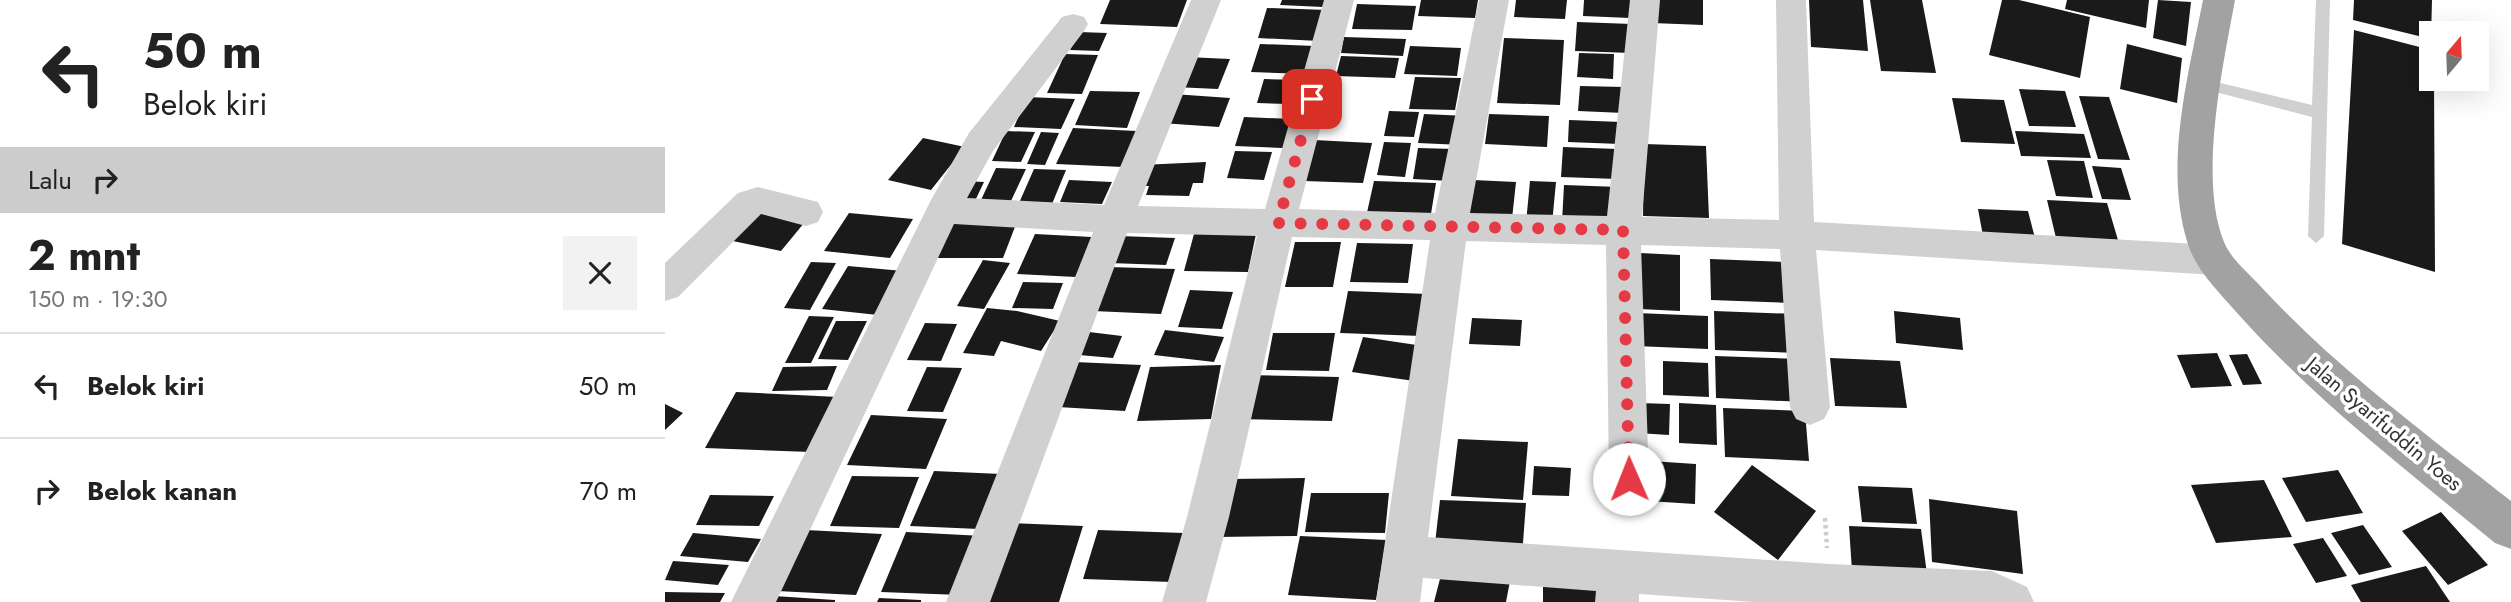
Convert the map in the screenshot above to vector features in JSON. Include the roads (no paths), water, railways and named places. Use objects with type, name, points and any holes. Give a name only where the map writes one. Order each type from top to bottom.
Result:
[{"type":"highway","name":"Jalan Syarifuddin Yoes","points":[[2219,0],[2204,84],[2197,187],[2204,240],[2215,260],[2259,312],[2324,377],[2368,416],[2511,528]]},
{"type":"street","points":[[968,602],[1115,219],[1206,0]]},
{"type":"street","points":[[1184,602],[1208,517],[1278,223],[1339,0]]},
{"type":"street","points":[[1398,602],[1450,226],[1494,0]]},
{"type":"street","points":[[1629,479],[1623,230],[1645,0]]},
{"type":"street","points":[[1791,0],[1797,234],[1810,407]]},
{"type":"street","points":[[753,602],[943,211],[981,142],[1073,24]]},
{"type":"street","points":[[665,286],[750,203],[758,200],[806,212]]},
{"type":"street","points":[[943,211],[1115,219],[1797,234],[2215,260]]},
{"type":"street","points":[[1406,556],[1617,585],[1830,594],[1992,593],[2012,602]]},
{"type":"lane","points":[[2316,236],[2323,0]]},
{"type":"lane","points":[[2204,84],[2320,113]]}]
